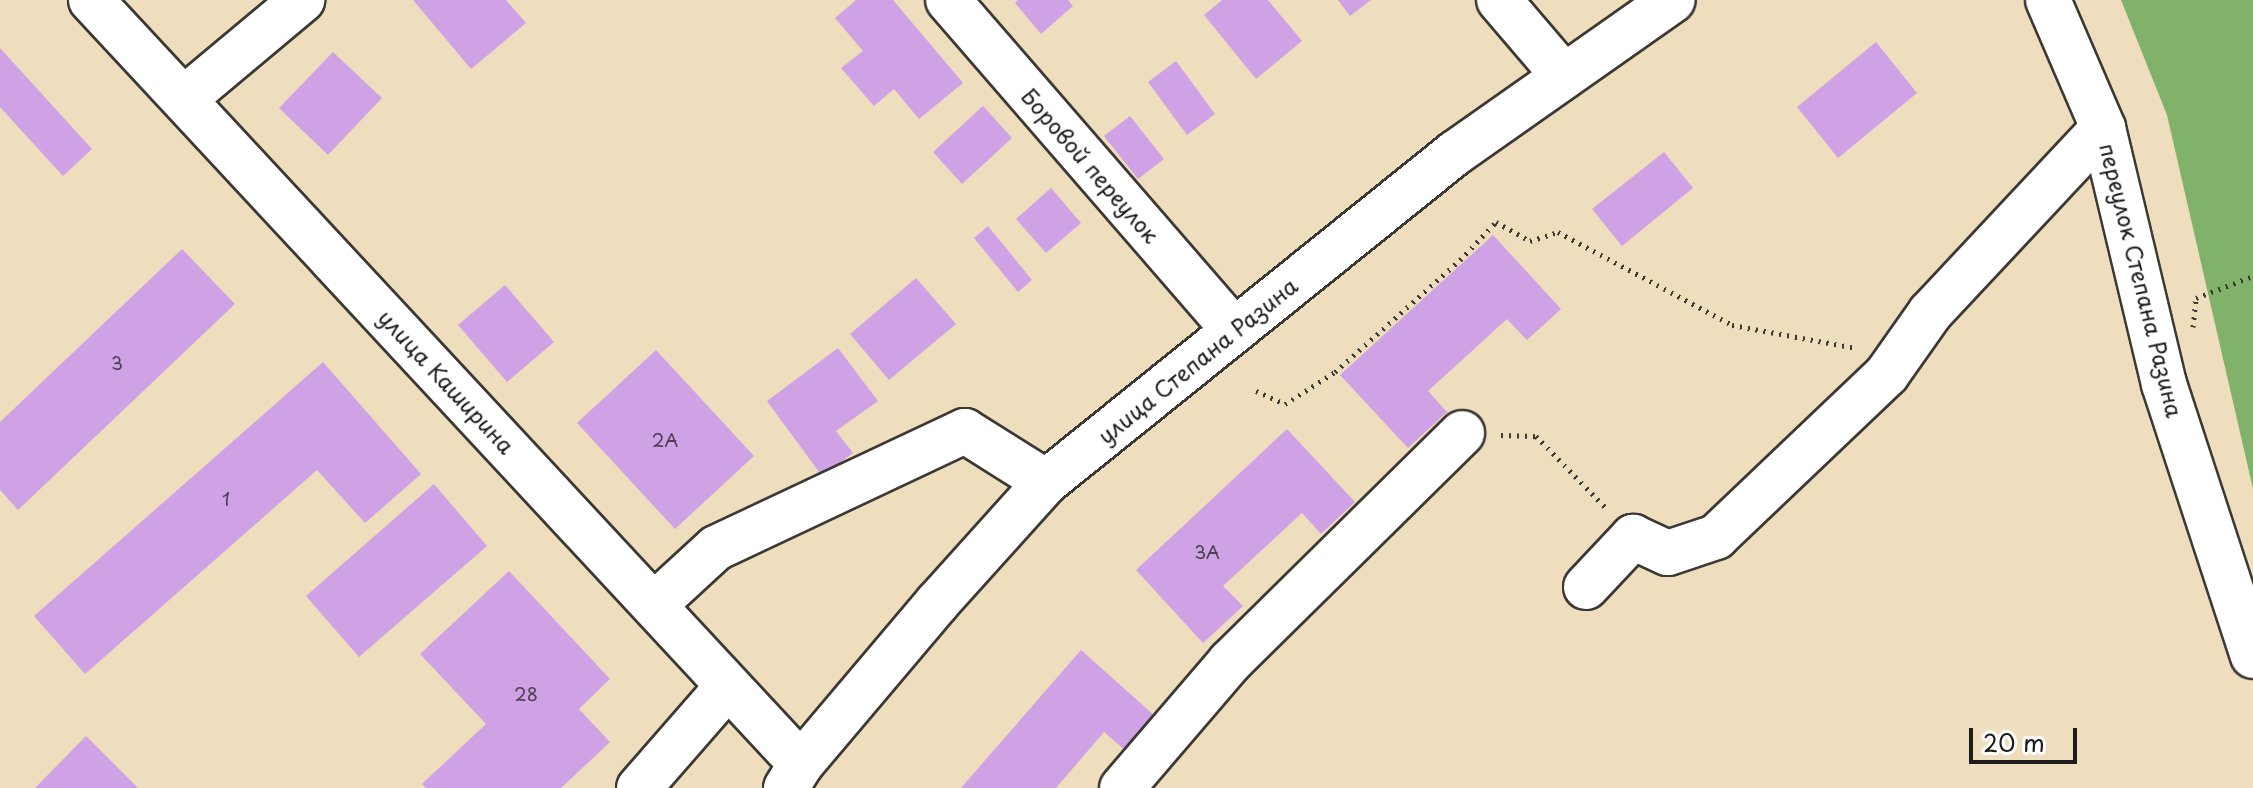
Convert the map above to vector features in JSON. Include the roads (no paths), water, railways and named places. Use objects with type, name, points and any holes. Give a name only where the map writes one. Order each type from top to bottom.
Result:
[{"type":"street","name":"улица Каширина","points":[[91,0],[728,686],[793,781]]},
{"type":"street","points":[[185,98],[302,0]]},
{"type":"street","name":"Боровой переулок","points":[[948,0],[1234,330]]},
{"type":"street","points":[[1499,0],[1564,76]]},
{"type":"street","name":"улица Степана Разина","points":[[793,781],[937,603],[1046,482],[1455,153],[1673,0]]},
{"type":"street","name":"переулок Степана Разина","points":[[2048,0],[2103,128],[2164,384],[2253,656]]},
{"type":"street","points":[[1586,587],[1633,537],[1668,553],[1716,537],[1887,374],[1930,313],[2103,128]]},
{"type":"street","points":[[654,605],[716,548],[965,431],[1046,482]]},
{"type":"street","points":[[1122,788],[1230,662],[1462,433]]},
{"type":"street","points":[[639,788],[728,686]]}]
